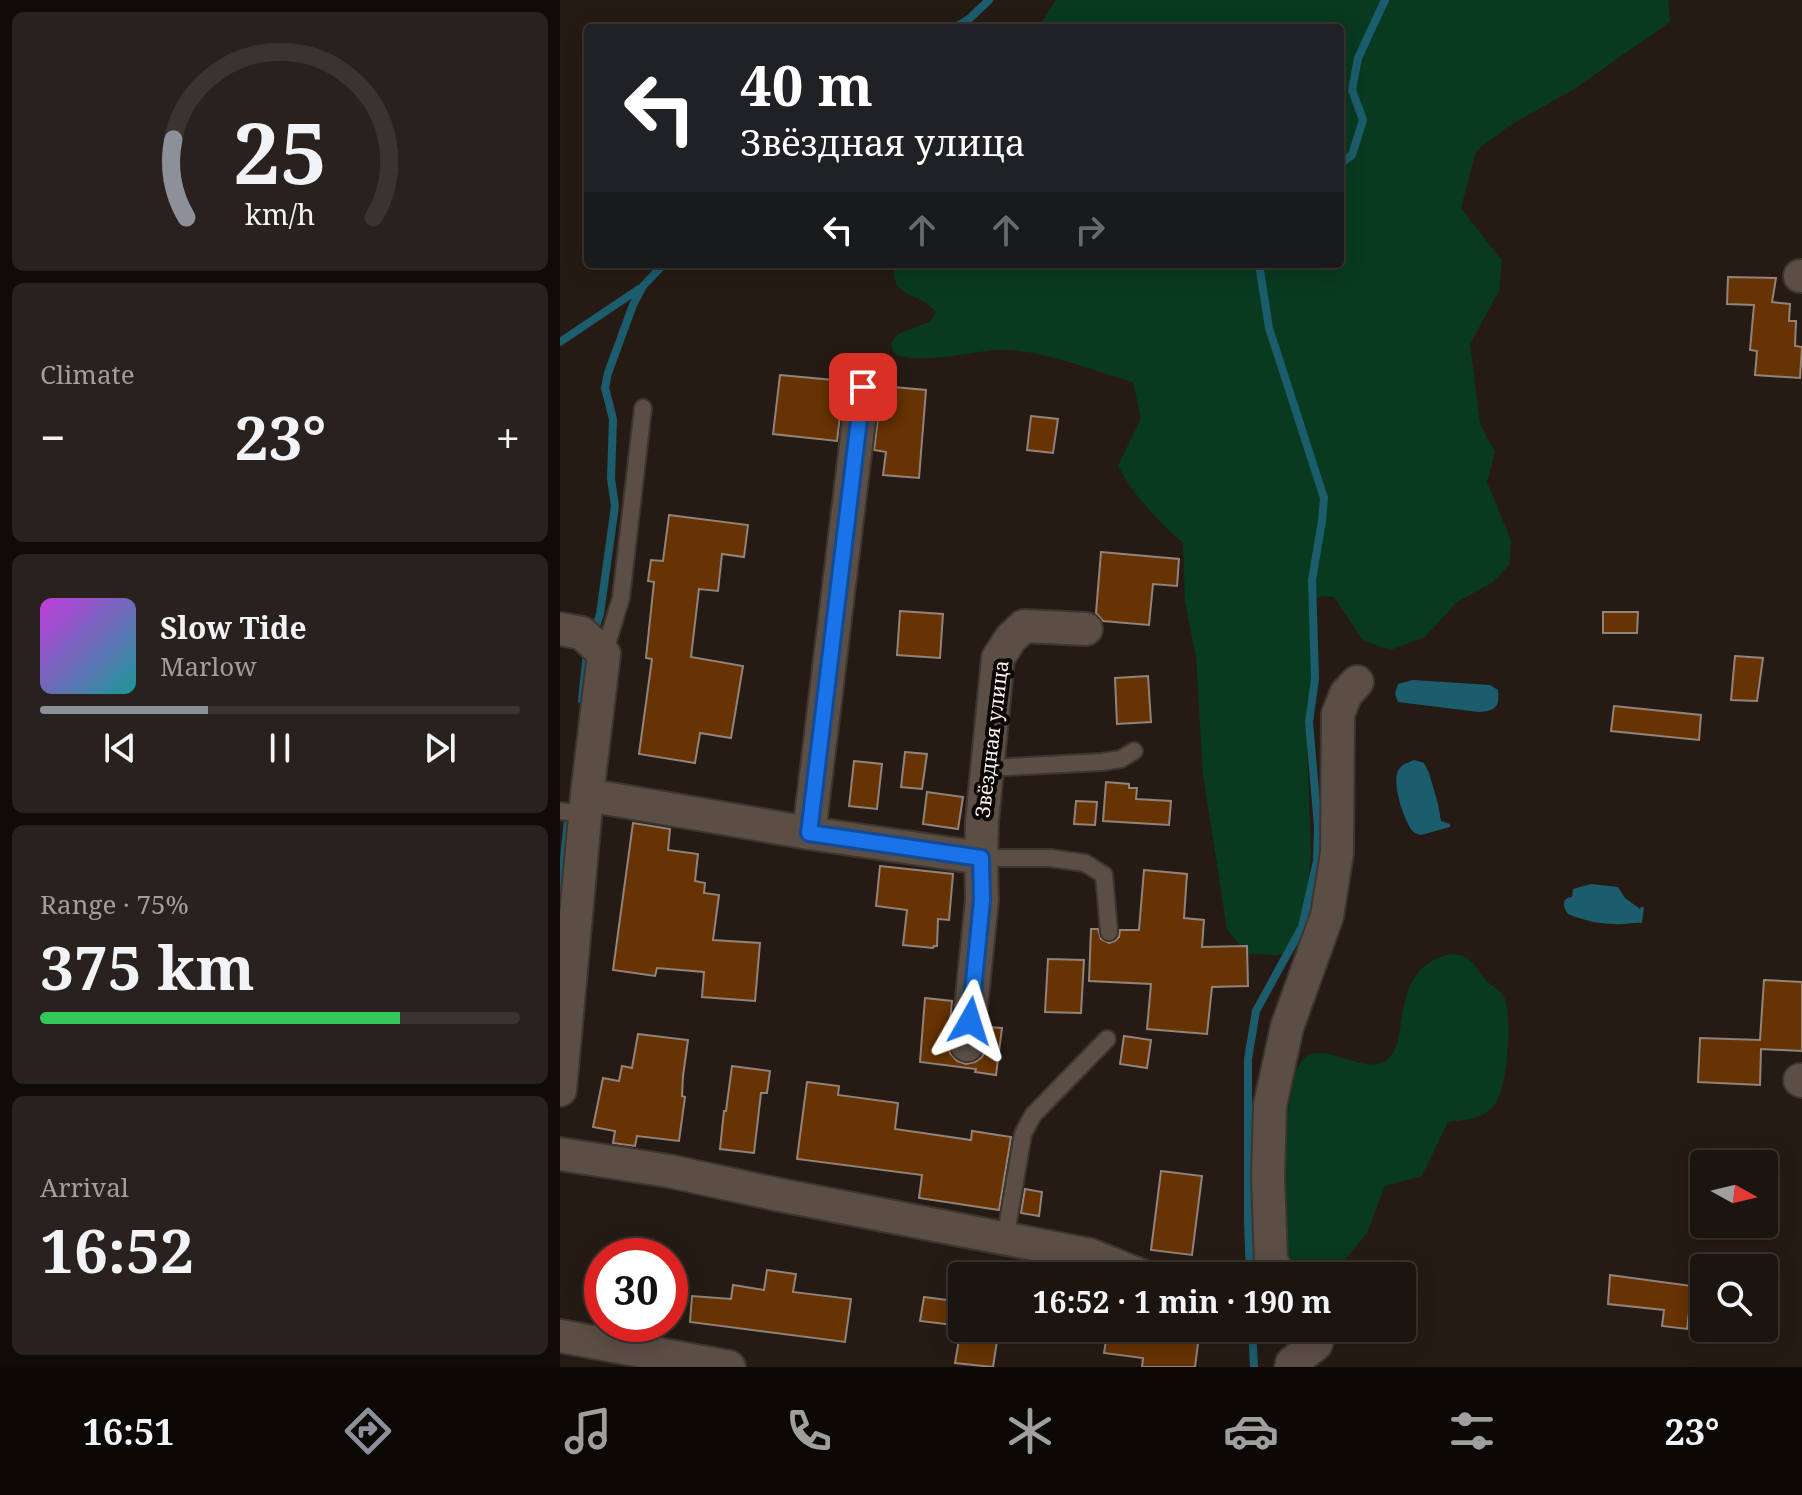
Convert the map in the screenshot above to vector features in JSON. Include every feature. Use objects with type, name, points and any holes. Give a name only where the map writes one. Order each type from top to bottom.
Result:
[{"type":"street","points":[[809,833],[863,387]]},
{"type":"street","name":"Звёздная улица","points":[[967,1045],[982,900],[982,821],[998,658],[1011,638],[1024,626],[1086,629]]},
{"type":"street","points":[[560,629],[582,633],[604,654],[577,807],[560,1090]]},
{"type":"street","points":[[1272,1262],[1268,1177],[1270,1105],[1287,1027],[1327,916],[1337,853],[1338,714],[1346,694],[1357,682]]},
{"type":"street","points":[[577,807],[809,833],[981,858]]},
{"type":"street","points":[[560,1154],[669,1171],[1090,1255],[1107,1262]]},
{"type":"street","points":[[560,1336],[729,1367]]},
{"type":"street","points":[[1291,1367],[1316,1342]]},
{"type":"lane","points":[[604,654],[621,598],[643,408]]},
{"type":"lane","points":[[988,768],[1102,762],[1121,759],[1134,751]]},
{"type":"lane","points":[[981,858],[1050,858],[1085,863],[1104,875],[1109,932]]},
{"type":"lane","points":[[1005,1239],[1023,1134],[1033,1115],[1107,1039]]},
{"type":"green space","points":[[1056,0],[1668,0],[1670,22],[1574,89],[1509,126],[1476,151],[1461,208],[1502,261],[1499,291],[1470,344],[1480,424],[1495,452],[1487,482],[1511,540],[1509,565],[1493,582],[1457,602],[1425,637],[1390,650],[1363,640],[1334,597],[1322,596],[1311,601],[1314,661],[1306,717],[1311,855],[1307,895],[1317,915],[1302,948],[1277,955],[1247,954],[1227,929],[1203,774],[1196,657],[1185,602],[1183,543],[1147,508],[1118,466],[1141,418],[1133,382],[1064,361],[1011,350],[926,358],[901,356],[891,346],[893,340],[930,322],[936,312],[930,305],[901,289],[894,276],[895,268],[1344,268],[1344,24],[1041,24]]},
{"type":"green space","points":[[1462,955],[1505,999],[1507,1054],[1498,1099],[1483,1115],[1448,1122],[1422,1176],[1385,1186],[1367,1233],[1343,1262],[1283,1262],[1279,1161],[1295,1072],[1303,1059],[1311,1054],[1330,1054],[1372,1064],[1389,1058],[1397,1045],[1404,1004],[1412,981],[1427,964],[1438,958]]},
{"type":"water","points":[[1413,680],[1490,685],[1498,690],[1497,704],[1489,711],[1479,712],[1398,702],[1395,694],[1398,684]]},
{"type":"water","points":[[1414,760],[1424,763],[1441,821],[1450,824],[1450,827],[1421,835],[1413,832],[1408,824],[1396,784],[1401,767]]},
{"type":"water","points":[[1591,884],[1618,887],[1625,898],[1640,909],[1644,907],[1642,923],[1603,923],[1568,914],[1564,903],[1572,897],[1573,889]]},
{"type":"building","points":[[1728,277],[1776,278],[1772,302],[1790,304],[1789,321],[1796,321],[1795,346],[1802,347],[1800,378],[1755,375],[1757,351],[1750,350],[1754,305],[1727,304]]},
{"type":"building","points":[[780,375],[844,381],[837,441],[773,434]]},
{"type":"building","points":[[882,386],[926,390],[919,478],[883,475],[886,452],[874,450]]},
{"type":"building","points":[[1031,416],[1058,419],[1053,453],[1027,450]]},
{"type":"building","points":[[669,515],[748,525],[744,557],[722,554],[718,591],[699,589],[691,657],[743,666],[731,738],[700,733],[695,763],[639,754],[652,659],[646,658],[654,582],[648,581],[651,560],[663,561]]},
{"type":"building","points":[[1101,552],[1179,559],[1177,586],[1153,584],[1149,625],[1103,621],[1096,613]]},
{"type":"building","points":[[900,611],[943,614],[940,658],[897,655]]},
{"type":"building","points":[[1603,612],[1638,612],[1637,633],[1603,633]]},
{"type":"building","points":[[1735,656],[1763,658],[1757,701],[1731,700]]},
{"type":"building","points":[[1148,676],[1151,722],[1117,724],[1115,678]]},
{"type":"building","points":[[1614,706],[1701,715],[1699,740],[1611,731]]},
{"type":"building","points":[[905,752],[927,754],[922,789],[901,787]]},
{"type":"building","points":[[854,761],[882,764],[877,809],[849,806]]},
{"type":"building","points":[[1106,782],[1129,784],[1129,788],[1137,788],[1136,799],[1171,801],[1169,825],[1103,821]]},
{"type":"building","points":[[927,792],[963,797],[958,829],[923,824]]},
{"type":"building","points":[[1076,801],[1097,802],[1095,825],[1074,824]]},
{"type":"building","points":[[633,823],[670,829],[668,850],[698,854],[695,881],[705,883],[704,893],[719,895],[713,940],[760,943],[755,1001],[702,997],[704,972],[657,968],[655,976],[613,970]]},
{"type":"building","points":[[880,866],[953,874],[949,920],[938,919],[937,946],[903,945],[907,910],[876,906]]},
{"type":"building","points":[[1144,870],[1187,874],[1184,918],[1204,920],[1202,947],[1247,946],[1248,986],[1212,987],[1207,1034],[1147,1029],[1151,984],[1089,981],[1091,929],[1098,929],[1101,939],[1109,943],[1119,937],[1120,930],[1139,930]]},
{"type":"building","points":[[1048,959],[1084,960],[1081,1013],[1045,1012]]},
{"type":"building","points":[[1764,980],[1802,982],[1802,1051],[1761,1049],[1760,1085],[1698,1082],[1700,1038],[1760,1040]]},
{"type":"building","points":[[925,998],[952,1001],[948,1044],[950,1053],[957,1061],[966,1064],[982,1057],[988,1027],[1002,1028],[996,1075],[975,1072],[976,1069],[920,1062]]},
{"type":"building","points":[[638,1034],[688,1040],[679,1141],[637,1136],[635,1146],[613,1143],[615,1131],[593,1127],[603,1078],[619,1081],[622,1066],[632,1068]]},
{"type":"building","points":[[1124,1036],[1151,1040],[1147,1068],[1120,1064]]},
{"type":"building","points":[[732,1066],[770,1071],[767,1093],[761,1093],[754,1153],[720,1149]]},
{"type":"building","points":[[807,1082],[839,1086],[838,1095],[898,1103],[895,1129],[971,1140],[972,1131],[1011,1137],[999,1210],[919,1198],[922,1175],[797,1159]]},
{"type":"building","points":[[1161,1171],[1202,1176],[1192,1255],[1151,1250]]},
{"type":"building","points":[[1025,1189],[1042,1192],[1039,1216],[1021,1213]]},
{"type":"building","points":[[767,1270],[796,1274],[793,1292],[851,1299],[845,1342],[690,1322],[692,1296],[731,1299],[733,1285],[764,1290]]},
{"type":"building","points":[[1610,1275],[1690,1286],[1687,1329],[1662,1326],[1664,1310],[1608,1304]]},
{"type":"building","points":[[924,1297],[948,1300],[948,1324],[920,1321]]},
{"type":"building","points":[[959,1342],[997,1342],[993,1367],[955,1363]]},
{"type":"building","points":[[1106,1342],[1198,1342],[1195,1367],[1142,1367],[1143,1358],[1104,1353]]},
{"type":"waterway","points":[[961,24],[989,0]]},
{"type":"waterway","points":[[1344,161],[1352,155],[1363,120],[1352,90],[1358,58],[1385,0]]},
{"type":"waterway","points":[[596,626],[615,506],[611,479],[613,419],[605,388],[633,305],[643,286],[660,268]]},
{"type":"waterway","points":[[1249,1262],[1248,1059],[1256,1011],[1302,927],[1317,861],[1318,826],[1309,722],[1315,679],[1312,580],[1324,498],[1269,328],[1260,268]]},
{"type":"waterway","points":[[560,342],[639,289]]},
{"type":"waterway","points":[[582,700],[587,653]]},
{"type":"waterway","points":[[560,896],[568,821]]},
{"type":"waterway","points":[[1253,1342],[1254,1367]]},
{"type":"route","points":[[863,387],[809,833],[981,858],[982,900],[970,1021]]}]
